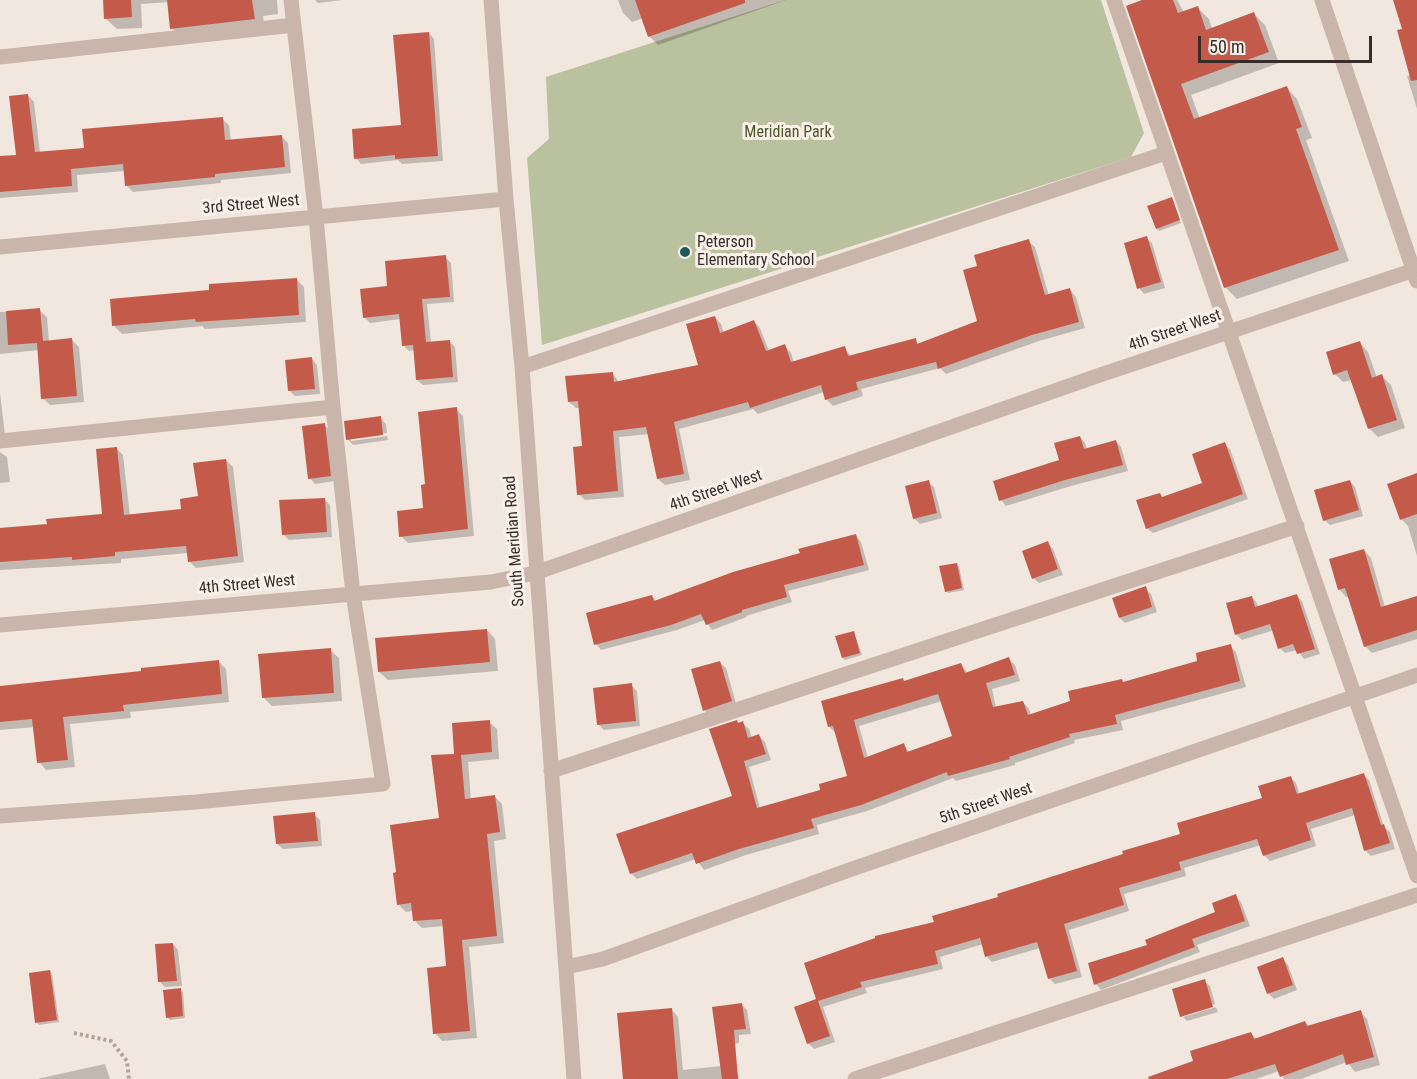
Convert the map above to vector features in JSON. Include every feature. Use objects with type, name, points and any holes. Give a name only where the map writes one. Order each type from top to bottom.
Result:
[{"type":"street","points":[[0,816],[196,802],[383,784],[353,594],[316,217],[291,0]]},
{"type":"street","name":"South Meridian Road","points":[[491,0],[522,368],[535,573],[574,1079]]},
{"type":"street","points":[[1114,0],[1417,876]]},
{"type":"street","points":[[1322,0],[1416,273]]},
{"type":"street","points":[[0,57],[294,25]]},
{"type":"street","points":[[522,368],[1166,153]]},
{"type":"street","name":"3rd Street West","points":[[0,247],[506,199]]},
{"type":"street","name":"4th Street West","points":[[0,625],[490,582],[535,573],[1229,332],[1416,273]]},
{"type":"street","points":[[0,441],[333,407]]},
{"type":"street","points":[[551,771],[1296,526]]},
{"type":"street","name":"5th Street West","points":[[567,967],[603,959],[852,869],[1417,675]]},
{"type":"street","points":[[855,1079],[1417,895]]},
{"type":"path","points":[[74,1033],[111,1041],[127,1061],[129,1079]]},
{"type":"green space","name":"Meridian Park","points":[[785,0],[1101,0],[1144,133],[1131,157],[542,345],[527,158],[549,139],[546,77]]},
{"type":"building","points":[[103,0],[131,0],[132,17],[104,19]]},
{"type":"building","points":[[167,0],[252,0],[255,19],[170,29]]},
{"type":"building","points":[[635,0],[745,0],[745,3],[648,37]]},
{"type":"building","points":[[1142,0],[1173,0],[1178,13],[1198,6],[1206,30],[1254,12],[1269,52],[1181,84],[1194,119],[1287,86],[1302,127],[1296,129],[1339,250],[1224,288],[1126,6]]},
{"type":"building","points":[[1393,0],[1417,0],[1417,80],[1411,81],[1397,30],[1402,29]]},
{"type":"building","points":[[429,32],[438,156],[395,159],[395,155],[354,159],[352,129],[401,125],[393,35]]},
{"type":"building","points":[[28,94],[35,152],[84,148],[82,129],[223,117],[225,140],[282,135],[285,167],[125,186],[123,164],[71,169],[72,186],[0,192],[0,156],[16,155],[9,96]]},
{"type":"building","points":[[1172,197],[1180,220],[1156,229],[1147,206]]},
{"type":"building","points":[[1147,236],[1161,282],[1137,289],[1124,243]]},
{"type":"building","points":[[1029,239],[1045,295],[1070,288],[1079,322],[1032,335],[938,369],[936,362],[856,382],[858,390],[825,400],[821,385],[750,408],[748,402],[674,422],[684,474],[657,479],[646,427],[613,431],[618,491],[577,495],[573,447],[582,446],[578,401],[568,402],[565,376],[613,372],[614,382],[698,365],[686,324],[715,316],[720,333],[754,320],[766,351],[785,344],[791,362],[845,346],[848,356],[916,338],[917,344],[977,321],[963,270],[977,266],[974,255]]},
{"type":"building","points":[[446,255],[450,297],[422,299],[426,342],[450,340],[453,377],[416,380],[413,345],[402,346],[399,314],[363,318],[360,289],[387,286],[385,261]]},
{"type":"building","points":[[297,278],[299,315],[196,322],[195,319],[112,326],[110,299],[209,290],[209,284]]},
{"type":"building","points":[[40,308],[43,341],[72,338],[77,396],[41,399],[37,343],[8,345],[6,311]]},
{"type":"building","points":[[1360,341],[1372,378],[1382,374],[1397,420],[1368,429],[1347,370],[1333,375],[1326,352]]},
{"type":"building","points":[[312,357],[315,389],[288,391],[285,360]]},
{"type":"building","points":[[457,407],[468,529],[399,537],[397,511],[423,508],[421,485],[425,484],[418,412]]},
{"type":"building","points":[[381,416],[383,435],[346,440],[344,421]]},
{"type":"building","points":[[325,423],[331,476],[308,479],[302,426]]},
{"type":"building","points":[[1080,436],[1084,449],[1116,440],[1123,465],[999,501],[993,481],[1059,460],[1054,443]]},
{"type":"building","points":[[1225,442],[1243,494],[1146,529],[1136,500],[1160,493],[1162,497],[1202,483],[1192,454]]},
{"type":"building","points":[[117,447],[124,515],[181,509],[180,499],[198,496],[193,463],[226,459],[238,556],[188,562],[186,546],[115,552],[115,556],[72,560],[72,557],[0,562],[0,528],[47,524],[46,519],[102,514],[96,449]]},
{"type":"building","points":[[1417,473],[1417,514],[1400,520],[1387,484]]},
{"type":"building","points":[[929,480],[937,513],[913,519],[905,486]]},
{"type":"building","points":[[1350,480],[1359,510],[1323,521],[1314,490]]},
{"type":"building","points":[[325,498],[327,532],[282,535],[279,500]]},
{"type":"building","points":[[856,534],[864,565],[784,585],[787,597],[742,610],[742,612],[706,625],[701,614],[671,625],[594,645],[586,613],[652,595],[654,601],[733,572],[800,553],[798,549]]},
{"type":"building","points":[[1048,541],[1058,569],[1032,579],[1022,551]]},
{"type":"building","points":[[1364,549],[1381,607],[1417,596],[1417,630],[1364,647],[1345,588],[1338,590],[1329,559]]},
{"type":"building","points":[[957,563],[962,588],[945,592],[939,566]]},
{"type":"building","points":[[1146,586],[1152,607],[1119,618],[1112,598]]},
{"type":"building","points":[[1297,594],[1315,649],[1297,654],[1293,644],[1278,649],[1270,624],[1235,635],[1226,603],[1252,596],[1255,607]]},
{"type":"building","points":[[487,629],[490,662],[378,672],[375,638]]},
{"type":"building","points":[[854,631],[860,653],[842,658],[835,636]]},
{"type":"building","points":[[1231,644],[1240,681],[1115,715],[1117,724],[1069,734],[1070,737],[1009,757],[1010,759],[948,776],[947,772],[861,805],[811,819],[814,828],[696,864],[692,853],[630,874],[616,834],[732,796],[709,729],[737,720],[738,723],[743,721],[748,738],[759,734],[766,754],[744,761],[757,808],[820,790],[819,784],[847,776],[833,726],[828,727],[821,701],[903,678],[904,681],[961,663],[965,673],[1009,657],[1015,675],[986,683],[993,707],[1023,701],[1028,715],[1070,701],[1068,691],[1122,679],[1123,682],[1197,661],[1196,653]],"holes":[[[938,694],[952,736],[907,752],[904,743],[864,758],[854,720]]]},
{"type":"building","points":[[331,648],[334,693],[262,698],[258,654]]},
{"type":"building","points":[[219,660],[222,694],[123,705],[124,711],[63,717],[68,760],[37,763],[32,719],[0,722],[0,686]]},
{"type":"building","points":[[720,661],[732,701],[703,711],[691,669]]},
{"type":"building","points":[[632,683],[636,721],[597,725],[593,688]]},
{"type":"building","points":[[490,720],[492,752],[461,755],[465,799],[495,795],[500,832],[487,834],[497,936],[462,940],[470,1031],[433,1034],[427,968],[446,966],[442,919],[413,921],[411,903],[397,905],[393,873],[396,872],[390,825],[439,818],[431,755],[454,754],[452,723]]},
{"type":"building","points":[[1364,773],[1381,825],[1384,824],[1390,843],[1364,851],[1352,808],[1306,823],[1311,840],[1263,856],[1257,839],[1179,862],[1181,870],[1119,888],[1124,905],[1064,924],[1077,971],[1048,979],[1037,942],[985,957],[980,938],[935,951],[938,964],[860,982],[862,987],[818,1001],[830,1036],[807,1044],[794,1007],[816,999],[804,963],[875,938],[875,936],[934,922],[932,916],[998,897],[997,894],[1123,854],[1122,851],[1180,834],[1177,823],[1262,798],[1258,786],[1291,776],[1297,794]]},
{"type":"building","points":[[315,812],[318,841],[276,844],[273,816]]},
{"type":"building","points":[[1236,894],[1245,921],[1192,939],[1195,947],[1094,985],[1088,963],[1147,945],[1145,940],[1215,912],[1212,903]]},
{"type":"building","points":[[173,943],[177,981],[158,982],[155,944]]},
{"type":"building","points":[[1283,957],[1293,985],[1267,994],[1257,967]]},
{"type":"building","points":[[50,970],[57,1020],[35,1023],[29,973]]},
{"type":"building","points":[[1205,979],[1213,1007],[1180,1017],[1172,989]]},
{"type":"building","points":[[181,988],[183,1016],[166,1018],[163,990]]},
{"type":"building","points":[[742,1003],[746,1029],[734,1030],[738,1079],[722,1079],[712,1007]]},
{"type":"building","points":[[672,1008],[678,1079],[623,1079],[617,1013]]},
{"type":"building","points":[[1361,1010],[1374,1057],[1346,1065],[1343,1054],[1280,1077],[1275,1064],[1227,1079],[1149,1079],[1148,1077],[1193,1061],[1190,1051],[1251,1032],[1254,1039],[1305,1021],[1307,1026]]},
{"type":"place","name":"Peterson Elementary School","points":[[685,252]]}]
